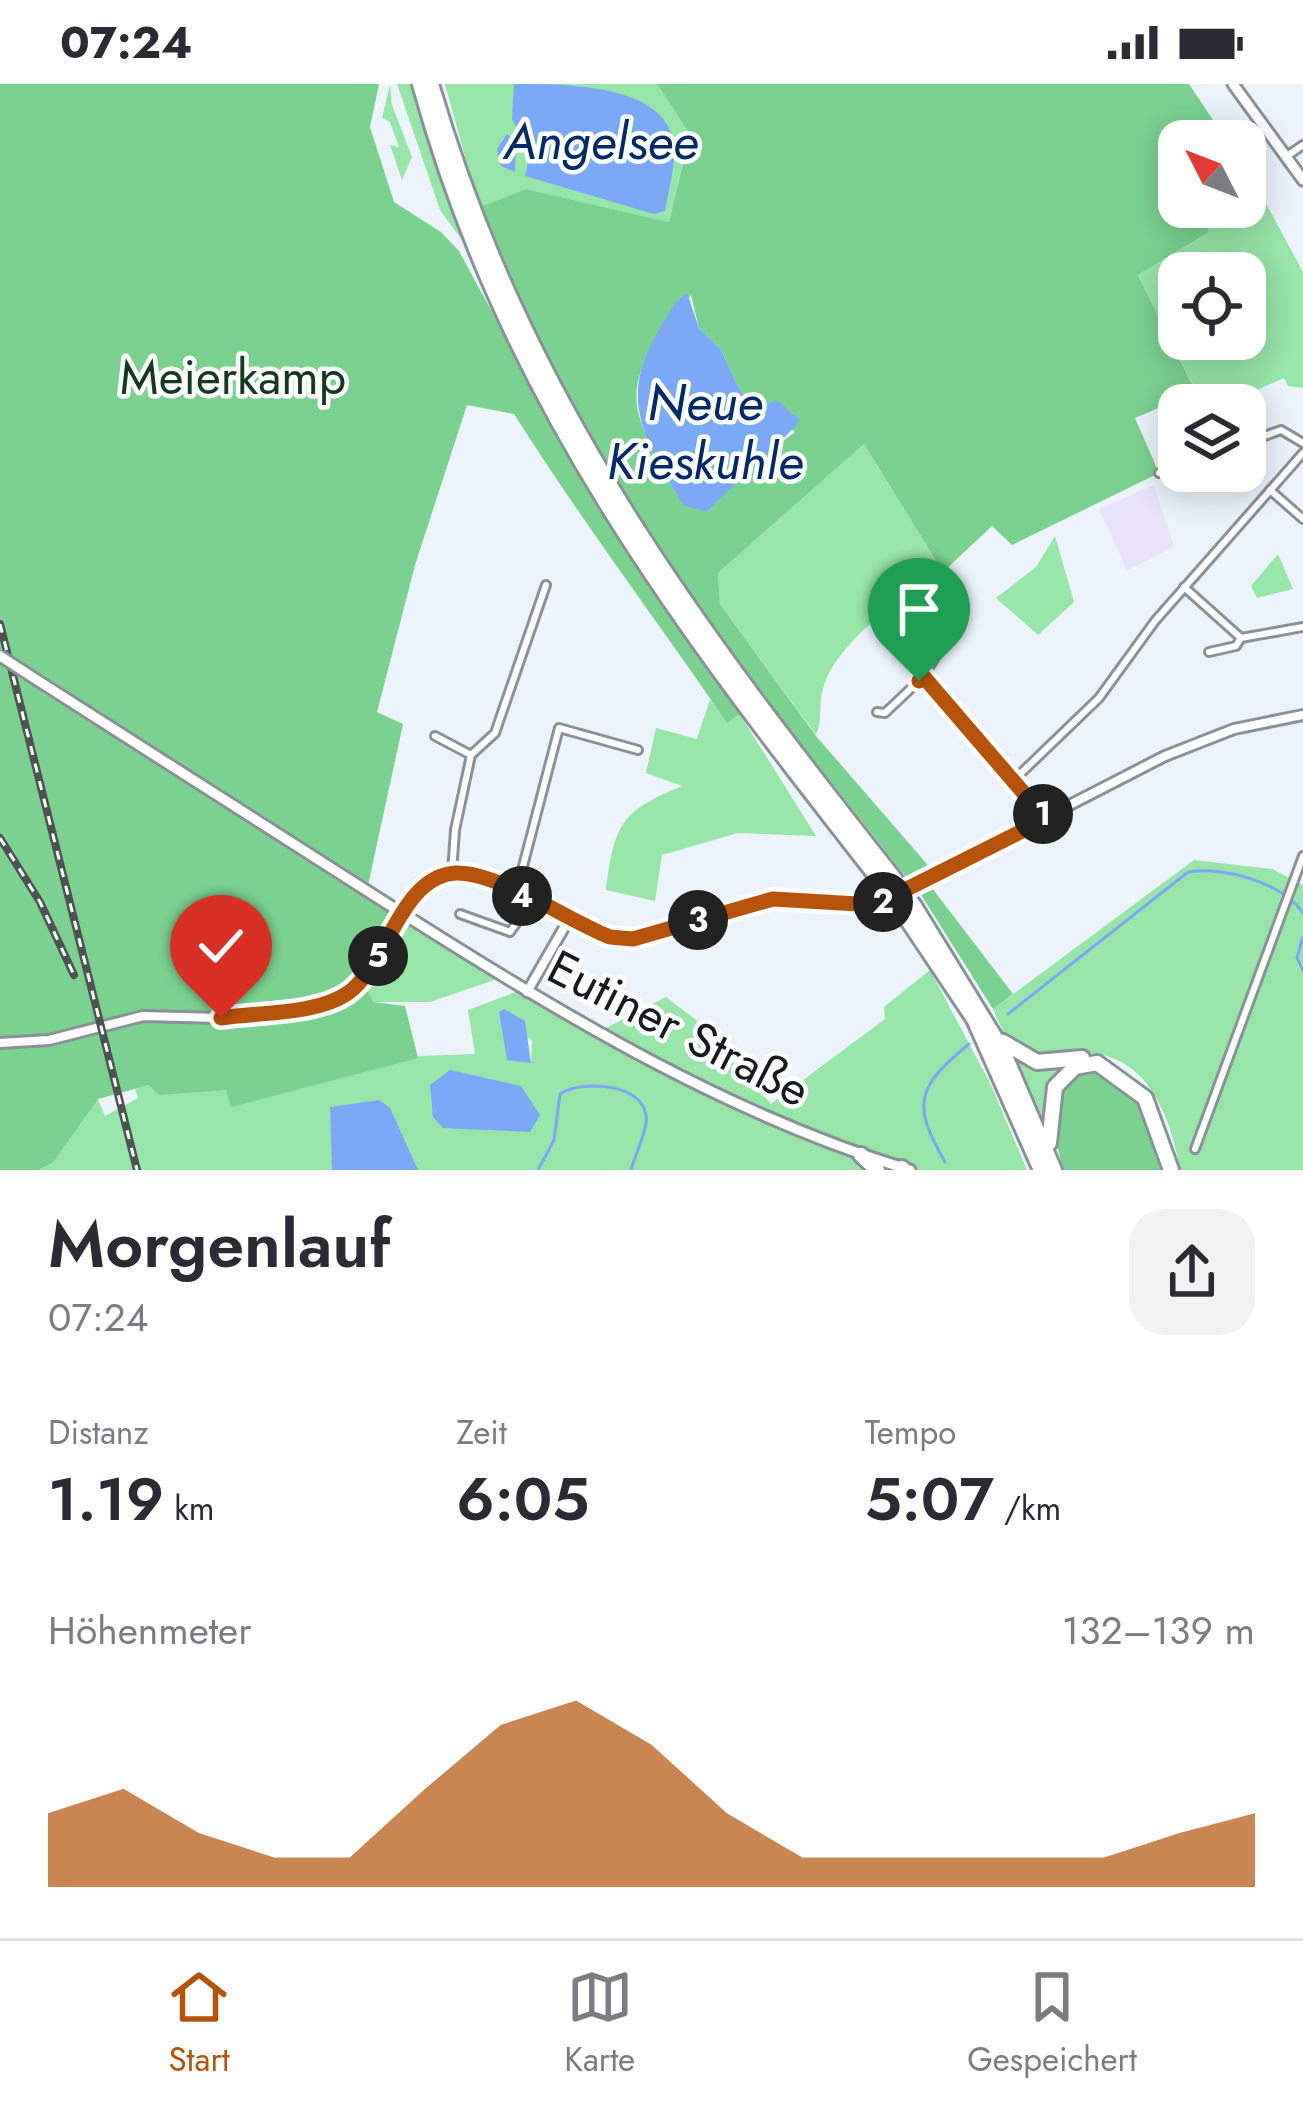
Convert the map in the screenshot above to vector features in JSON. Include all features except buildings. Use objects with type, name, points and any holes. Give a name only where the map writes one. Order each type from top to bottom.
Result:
[{"type":"highway","points":[[420,84],[435,139],[504,319],[603,493],[887,879],[994,1035],[1044,1165]]},
{"type":"highway","points":[[431,84],[516,316],[603,493]]},
{"type":"highway","points":[[906,906],[974,1019],[1044,1165]]},
{"type":"highway","points":[[994,1035],[1037,1062],[1099,1058],[1128,1074],[1160,1114],[1174,1170]]},
{"type":"highway","points":[[1044,1165],[1054,1087],[1075,1067],[1097,1063],[1145,1099],[1174,1170]]},
{"type":"highway","points":[[861,1155],[878,1170]]},
{"type":"main road","points":[[1234,84],[1303,180]]},
{"type":"main road","name":"Eutiner Straße","points":[[0,656],[527,992],[758,1113],[907,1169]]},
{"type":"street","points":[[1287,155],[1303,145]]},
{"type":"street","points":[[1266,435],[1281,430],[1303,443]]},
{"type":"street","points":[[1016,778],[1099,698],[1184,587],[1303,453]]},
{"type":"street","points":[[1270,490],[1303,519]]},
{"type":"street","points":[[452,873],[471,755],[495,734],[546,585]]},
{"type":"street","points":[[1184,587],[1241,638]]},
{"type":"street","points":[[877,712],[885,713],[923,676],[962,611]]},
{"type":"street","points":[[1209,652],[1236,646],[1241,638],[1303,626]]},
{"type":"street","points":[[923,676],[1016,778],[1046,819]]},
{"type":"street","points":[[0,1043],[49,1040],[143,1016],[221,1018],[336,999],[361,981],[421,890],[452,873],[477,876],[569,919],[628,940],[773,899],[875,905],[1203,739],[1303,715]]},
{"type":"street","points":[[516,893],[559,728],[638,750]]},
{"type":"street","points":[[435,736],[471,755]]},
{"type":"street","points":[[1196,1150],[1303,856]]},
{"type":"street","points":[[460,914],[510,932],[532,901]]},
{"type":"street","points":[[527,992],[569,919]]},
{"type":"shaded area","points":[[1154,485],[1174,547],[1127,570],[1099,509]]},
{"type":"green space","name":"Meierkamp","points":[[0,84],[379,84],[370,127],[394,202],[441,232],[459,251],[586,486],[683,634],[702,618],[562,401],[479,207],[526,189],[669,222],[690,134],[657,84],[1189,84],[1213,120],[1158,120],[1158,228],[1207,228],[1209,232],[1176,252],[1158,252],[1158,263],[1138,275],[1158,315],[1158,360],[1180,360],[1192,384],[1158,384],[1158,408],[1135,418],[1158,473],[1012,545],[992,526],[943,572],[864,444],[718,573],[720,604],[816,736],[933,871],[910,882],[763,696],[727,723],[514,414],[467,405],[415,565],[377,712],[403,724],[367,890],[410,917],[365,984],[373,1002],[405,1006],[418,1058],[231,1107],[226,1090],[159,1095],[149,1085],[98,1099],[53,1162],[38,1170],[0,1170]],"holes":[[[691,295],[699,328],[721,350],[741,392],[795,432],[745,469],[707,511],[683,504],[649,440],[636,396],[649,354]]]},
{"type":"green space","points":[[390,84],[392,105],[412,157],[402,180],[390,145],[399,147],[390,122],[382,118]]},
{"type":"green space","points":[[397,84],[415,84],[467,247],[440,210]]},
{"type":"green space","name":"Angelsee","points":[[445,84],[657,84],[690,133],[669,222],[526,189],[479,207]]},
{"type":"green space","points":[[1266,203],[1303,272],[1303,388],[1288,386],[1284,378],[1266,386],[1192,384],[1180,360],[1266,360],[1266,252],[1176,252],[1209,232],[1207,228],[1266,228]]},
{"type":"green space","points":[[1158,263],[1158,315],[1138,275]]},
{"type":"green space","points":[[864,444],[943,572],[891,607],[841,654],[823,689],[816,735],[720,604],[718,573]]},
{"type":"green space","points":[[1055,536],[1074,602],[1038,635],[996,598],[1036,567]]},
{"type":"green space","points":[[1278,554],[1293,589],[1257,598],[1251,586]]},
{"type":"green space","points":[[710,699],[727,722],[739,713],[816,836],[738,833],[662,855],[655,901],[606,890],[617,835],[624,823],[645,804],[682,786],[646,773],[656,728],[697,739]]},
{"type":"green space","points":[[1194,860],[1272,869],[1303,885],[1303,1170],[1180,1170],[1170,1130],[1153,1092],[1125,1064],[1085,1053],[1053,1140],[993,1009]]},
{"type":"green space","points":[[929,884],[1013,994],[993,1009],[918,890]]},
{"type":"green space","points":[[410,917],[503,977],[430,1002],[373,1002],[365,984]]},
{"type":"green space","points":[[930,970],[991,1085],[1027,1170],[29,1170],[98,1099],[105,1116],[138,1098],[135,1089],[149,1085],[330,1077],[420,1056],[475,1054],[468,1010],[524,989],[606,1028],[666,997],[696,1020],[771,1104],[885,1019],[884,1007]],"holes":[[[499,1012],[532,1041],[531,1062],[508,1060]]]},
{"type":"green space","points":[[1098,1068],[1134,1095],[1165,1170],[1064,1170],[1056,1132],[1061,1097],[1074,1073]]},
{"type":"water","name":"Angelsee","points":[[514,84],[617,93],[658,114],[670,131],[674,154],[665,211],[654,214],[525,176],[530,154],[512,119]]},
{"type":"water","points":[[507,134],[516,140],[515,172],[501,166],[497,149]]},
{"type":"water","name":"Neue Kieskuhle","points":[[687,293],[699,328],[721,350],[741,392],[763,406],[777,400],[799,420],[707,512],[683,505],[648,440],[638,400],[646,355],[671,310]]},
{"type":"water","points":[[504,1009],[525,1021],[531,1063],[507,1060],[499,1012]]},
{"type":"water","points":[[450,1070],[521,1086],[540,1115],[530,1132],[443,1128],[433,1117],[430,1085]]},
{"type":"water","points":[[379,1100],[390,1108],[418,1170],[332,1170],[330,1107]]},
{"type":"waterway","points":[[1008,1014],[1188,872],[1250,879],[1281,893],[1303,913]]},
{"type":"waterway","points":[[1303,937],[1297,958],[1303,970]]},
{"type":"waterway","points":[[945,1162],[927,1125],[925,1097],[939,1072],[969,1044]]},
{"type":"waterway","points":[[538,1170],[554,1140],[560,1094],[598,1086],[627,1092],[645,1110],[645,1129],[631,1170]]},
{"type":"railway","points":[[0,624],[137,1170]]},
{"type":"railway","points":[[0,838],[40,902],[74,975]]},
{"type":"route","points":[[221,1018],[321,1004],[344,996],[361,981],[421,890],[452,873],[477,876],[610,937],[633,939],[773,899],[875,905],[1046,819],[946,700],[923,676],[919,681]]}]
